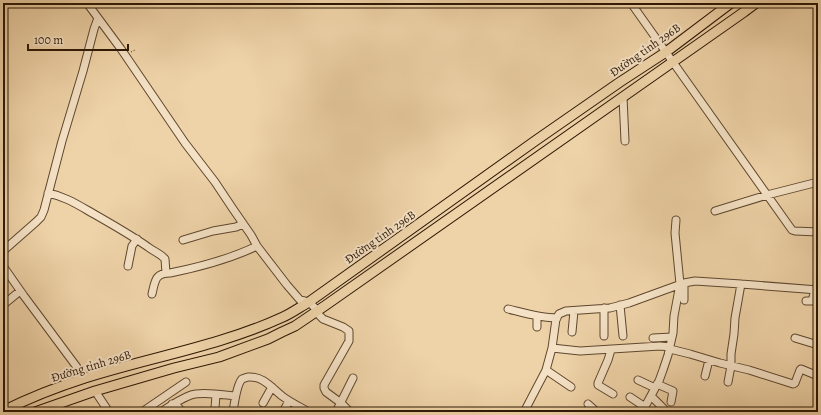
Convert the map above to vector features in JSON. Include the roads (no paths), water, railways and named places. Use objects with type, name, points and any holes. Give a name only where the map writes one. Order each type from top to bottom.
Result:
[{"type":"main road","name":"Đường tỉnh 296B","points":[[3,411],[23,401],[85,378],[216,342],[269,323],[309,302],[541,137],[666,52],[731,3]]},
{"type":"main road","name":"Đường tỉnh 296B","points":[[35,412],[95,391],[174,368],[219,357],[268,339],[295,326],[756,3]]},
{"type":"street","points":[[87,3],[121,49],[185,143],[215,182],[271,265],[300,300],[309,302],[323,319],[349,331],[349,341],[324,385],[324,388],[326,392],[350,412]]},
{"type":"street","points":[[631,3],[792,230],[818,232]]},
{"type":"street","points":[[3,251],[41,217],[44,210],[69,116],[98,18]]},
{"type":"street","points":[[623,97],[625,141]]},
{"type":"street","points":[[715,211],[767,195],[818,182]]},
{"type":"street","points":[[48,193],[70,201],[119,228],[164,257],[166,259],[166,272]]},
{"type":"street","points":[[676,220],[675,233],[684,300]]},
{"type":"street","points":[[183,240],[243,224]]},
{"type":"street","points":[[128,266],[132,246],[137,239]]},
{"type":"street","points":[[152,294],[157,277],[166,272],[176,272],[212,263],[246,252],[257,246]]},
{"type":"street","points":[[4,269],[85,378]]},
{"type":"street","points":[[524,412],[546,370],[552,348],[557,318],[559,314],[566,311],[604,308],[620,305],[695,281],[817,290],[812,300],[806,301]]},
{"type":"street","points":[[630,397],[644,410],[656,386],[668,355],[675,312],[682,284]]},
{"type":"street","points":[[728,382],[731,366],[731,348],[741,284]]},
{"type":"street","points":[[3,305],[20,291]]},
{"type":"street","points":[[620,305],[623,336]]},
{"type":"street","points":[[508,308],[546,318],[557,318]]},
{"type":"street","points":[[604,308],[604,336]]},
{"type":"street","points":[[572,332],[574,311]]},
{"type":"street","points":[[537,316],[537,327]]},
{"type":"street","points":[[653,338],[672,337]]},
{"type":"street","points":[[795,338],[818,346]]},
{"type":"street","points":[[552,348],[580,351],[660,346],[749,370],[793,384],[795,383],[800,370],[818,376]]},
{"type":"street","points":[[611,350],[598,385],[613,394]]},
{"type":"street","points":[[705,376],[709,360]]},
{"type":"street","points":[[546,370],[571,387]]},
{"type":"street","points":[[233,412],[235,396],[240,382],[243,378],[250,377],[266,381],[289,401],[309,412]]},
{"type":"street","points":[[336,412],[353,378]]},
{"type":"street","points":[[638,380],[673,391],[671,402]]},
{"type":"street","points":[[142,412],[186,382]]},
{"type":"street","points":[[263,403],[272,387]]},
{"type":"street","points":[[95,391],[109,412]]},
{"type":"street","points":[[161,412],[172,404],[192,394],[204,393],[235,396]]},
{"type":"street","points":[[215,408],[216,395]]},
{"type":"street","points":[[651,396],[667,412]]},
{"type":"street","points":[[283,412],[289,401]]},
{"type":"street","points":[[172,404],[178,407],[182,412]]},
{"type":"street","points":[[588,404],[597,412]]}]
